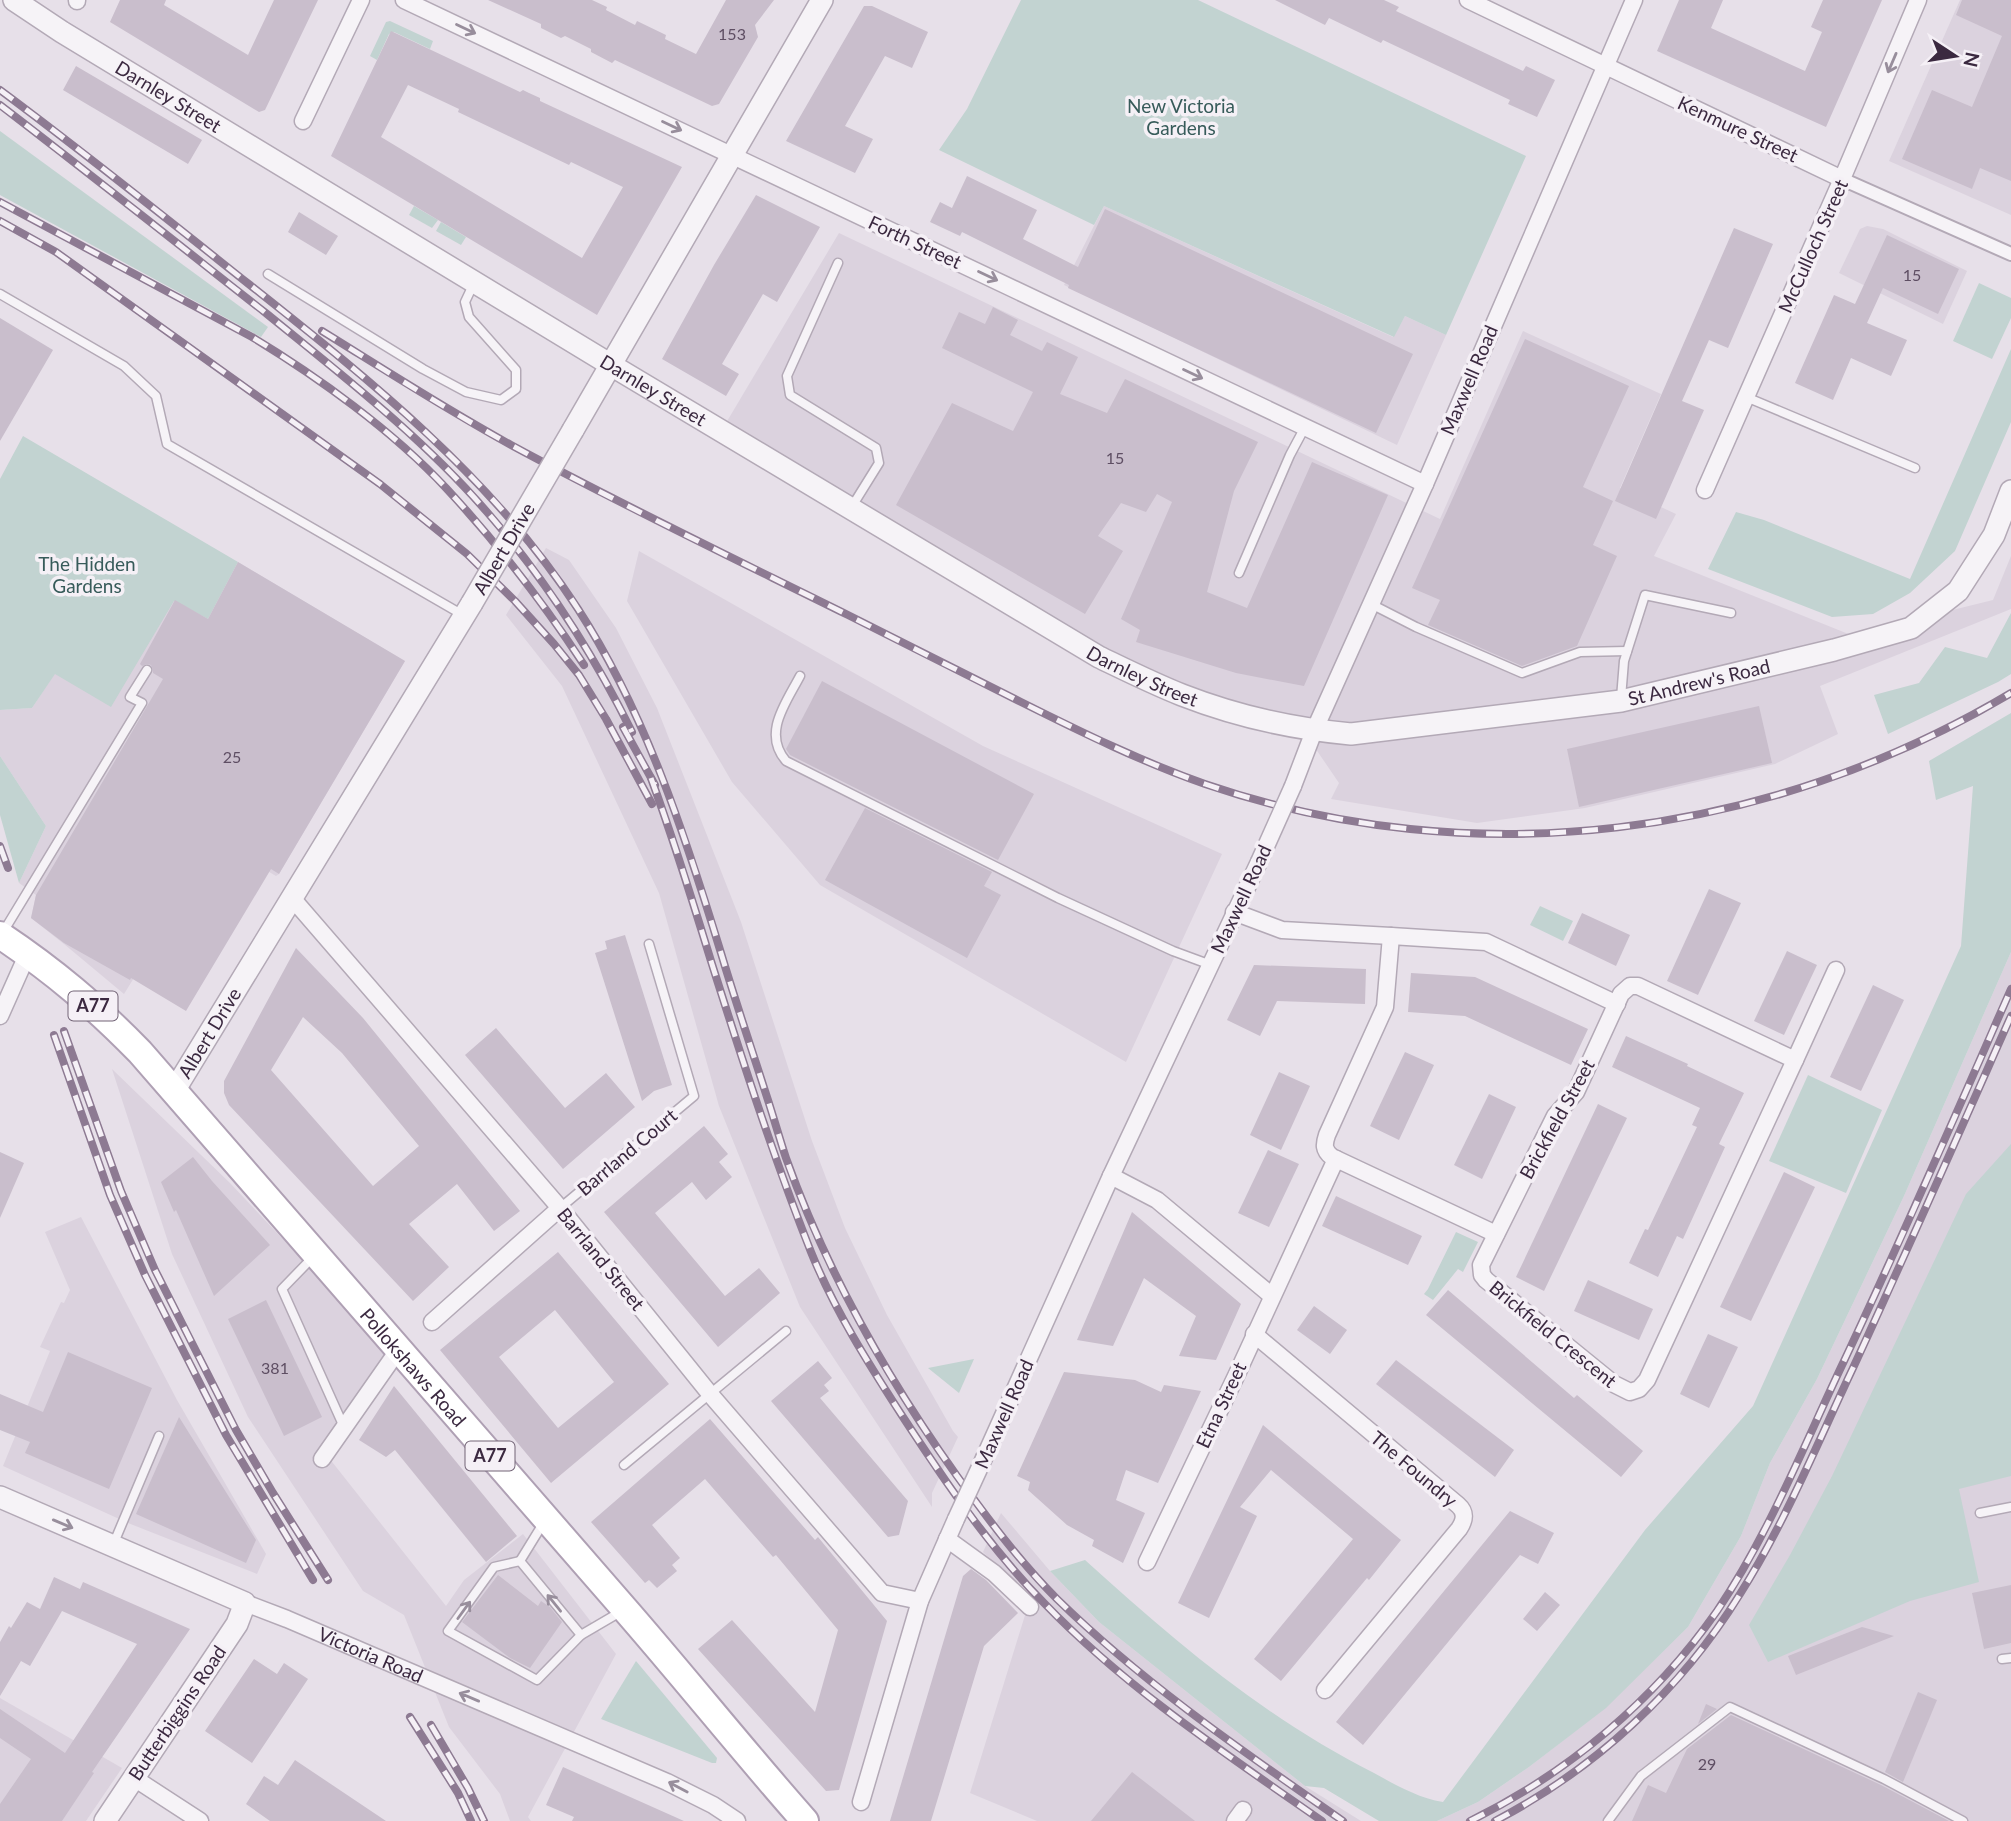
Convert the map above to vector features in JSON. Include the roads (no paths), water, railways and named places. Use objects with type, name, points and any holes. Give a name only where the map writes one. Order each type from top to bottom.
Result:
[{"type":"main road","name":"Pollokshaws Road","points":[[0,936],[28,953],[72,987],[140,1052],[625,1609],[752,1762],[805,1821]]},
{"type":"street","name":"Darnley Street","points":[[14,0],[62,32],[611,365],[1098,657],[1182,695],[1249,717],[1314,731]]},
{"type":"street","points":[[303,121],[361,0]]},
{"type":"street","name":"Forth Street","points":[[404,0],[1425,484]]},
{"type":"street","name":"Albert Drive","points":[[174,1091],[467,609],[822,0]]},
{"type":"street","name":"Kenmure Street","points":[[1468,0],[1842,179],[2011,254]]},
{"type":"street","name":"Maxwell Road","points":[[861,1802],[920,1601],[1111,1176],[1293,786],[1314,731],[1425,484],[1634,0]]},
{"type":"street","name":"McCulloch Street","points":[[1705,490],[1918,0]]},
{"type":"street","name":"St Andrew's Road","points":[[1314,731],[1364,733],[1621,701],[1834,650],[1910,628],[1958,591],[1994,535],[2009,504]]},
{"type":"street","name":"Barrland Street","points":[[292,898],[560,1208],[710,1394],[882,1593],[920,1601]]},
{"type":"street","points":[[1234,912],[1282,930],[1486,942],[1617,1004],[1626,989],[1638,986],[1795,1059]]},
{"type":"street","points":[[1391,936],[1385,1007],[1325,1140],[1326,1152],[1496,1234]]},
{"type":"street","points":[[0,1016],[28,953]]},
{"type":"street","name":"Brickfield Crescent","points":[[1496,1234],[1481,1265],[1482,1275],[1486,1280],[1614,1384],[1626,1391],[1639,1389],[1647,1380],[1836,970]]},
{"type":"street","name":"Brickfield Street","points":[[1496,1234],[1555,1116],[1576,1092],[1617,1004]]},
{"type":"street","name":"Etna Street","points":[[1147,1563],[1336,1159]]},
{"type":"street","points":[[1111,1176],[1157,1200],[1272,1296]]},
{"type":"street","points":[[432,1322],[560,1208]]},
{"type":"street","name":"The Foundry","points":[[1254,1334],[1458,1505],[1464,1513],[1460,1528],[1325,1690]]},
{"type":"street","points":[[322,1459],[398,1349]]},
{"type":"street","name":"Victoria Road","points":[[0,1497],[667,1782],[713,1805],[737,1821]]},
{"type":"street","points":[[947,1539],[994,1573],[1030,1607]]},
{"type":"street","name":"Butterbiggins Road","points":[[105,1821],[237,1624],[245,1603]]},
{"type":"street","points":[[134,1778],[200,1821]]},
{"type":"lane","points":[[838,263],[787,376],[790,395],[876,448],[879,463],[851,509]]},
{"type":"lane","points":[[268,274],[466,392],[501,400],[516,389],[516,370],[469,317],[465,302],[475,282]]},
{"type":"lane","points":[[0,295],[124,366],[156,396],[167,444],[467,609]]},
{"type":"lane","points":[[1746,397],[1915,468]]},
{"type":"lane","points":[[1239,573],[1290,454],[1305,427]]},
{"type":"lane","points":[[1621,701],[1624,661],[1645,595],[1731,613]]},
{"type":"lane","points":[[1371,604],[1416,627],[1522,673],[1580,652],[1627,651]]},
{"type":"lane","points":[[0,936],[142,703],[130,697],[147,670]]},
{"type":"lane","points":[[800,676],[779,717],[776,730],[779,753],[786,761],[1058,898],[1173,951],[1211,965]]},
{"type":"lane","name":"Barrland Court","points":[[560,1208],[694,1096],[649,944]]},
{"type":"lane","points":[[316,1254],[282,1289],[344,1427]]},
{"type":"lane","points":[[624,1465],[786,1331]]},
{"type":"lane","points":[[113,1545],[159,1436]]},
{"type":"lane","points":[[1980,1513],[2011,1507]]},
{"type":"lane","points":[[545,1520],[520,1561],[494,1567],[448,1631],[537,1680],[581,1635],[625,1609]]},
{"type":"lane","points":[[520,1561],[581,1635]]},
{"type":"lane","points":[[1608,1821],[1640,1776],[1730,1707],[1884,1779],[1963,1821]]},
{"type":"railway","points":[[0,90],[157,211],[385,395],[469,474],[544,561],[602,649],[644,733],[693,864],[783,1150],[802,1201],[861,1323],[931,1439],[1030,1570],[1090,1630],[1124,1660],[1232,1743],[1343,1821]]},
{"type":"railway","points":[[0,105],[267,314],[381,408],[436,458],[487,512],[548,590],[584,645],[632,732]]},
{"type":"railway","points":[[0,202],[252,337],[303,369],[379,426],[425,467],[483,530],[536,596],[584,665]]},
{"type":"railway","points":[[0,221],[56,252],[380,484],[467,554],[515,601],[579,675],[652,804]]},
{"type":"railway","points":[[322,331],[511,445],[679,532],[1066,724],[1205,784],[1307,812],[1410,829],[1514,834],[1618,827],[1720,810],[1820,781],[1918,742],[2011,693]]},
{"type":"railway","points":[[623,727],[655,785]]},
{"type":"railway","points":[[651,778],[758,1107],[797,1216],[830,1294],[889,1395],[968,1512],[1004,1559],[1044,1603],[1143,1692],[1322,1821]]},
{"type":"railway","points":[[0,846],[8,868]]},
{"type":"railway","points":[[1470,1821],[1541,1781],[1607,1732],[1666,1675],[1717,1611],[1736,1582],[1785,1489],[1908,1222],[2011,989]]},
{"type":"railway","points":[[1495,1821],[1567,1777],[1633,1724],[1691,1663],[1740,1594],[1800,1483],[2011,1016]]},
{"type":"railway","points":[[64,1031],[121,1191],[155,1270],[236,1430],[328,1580]]},
{"type":"railway","points":[[54,1035],[110,1195],[145,1275],[226,1435],[313,1580]]},
{"type":"railway","points":[[410,1717],[458,1793],[471,1821]]},
{"type":"railway","points":[[431,1725],[484,1821]]},
{"type":"park label","name":"New Victoria Gardens","points":[[1181,117]]},
{"type":"park label","name":"The Hidden Gardens","points":[[87,575]]}]
